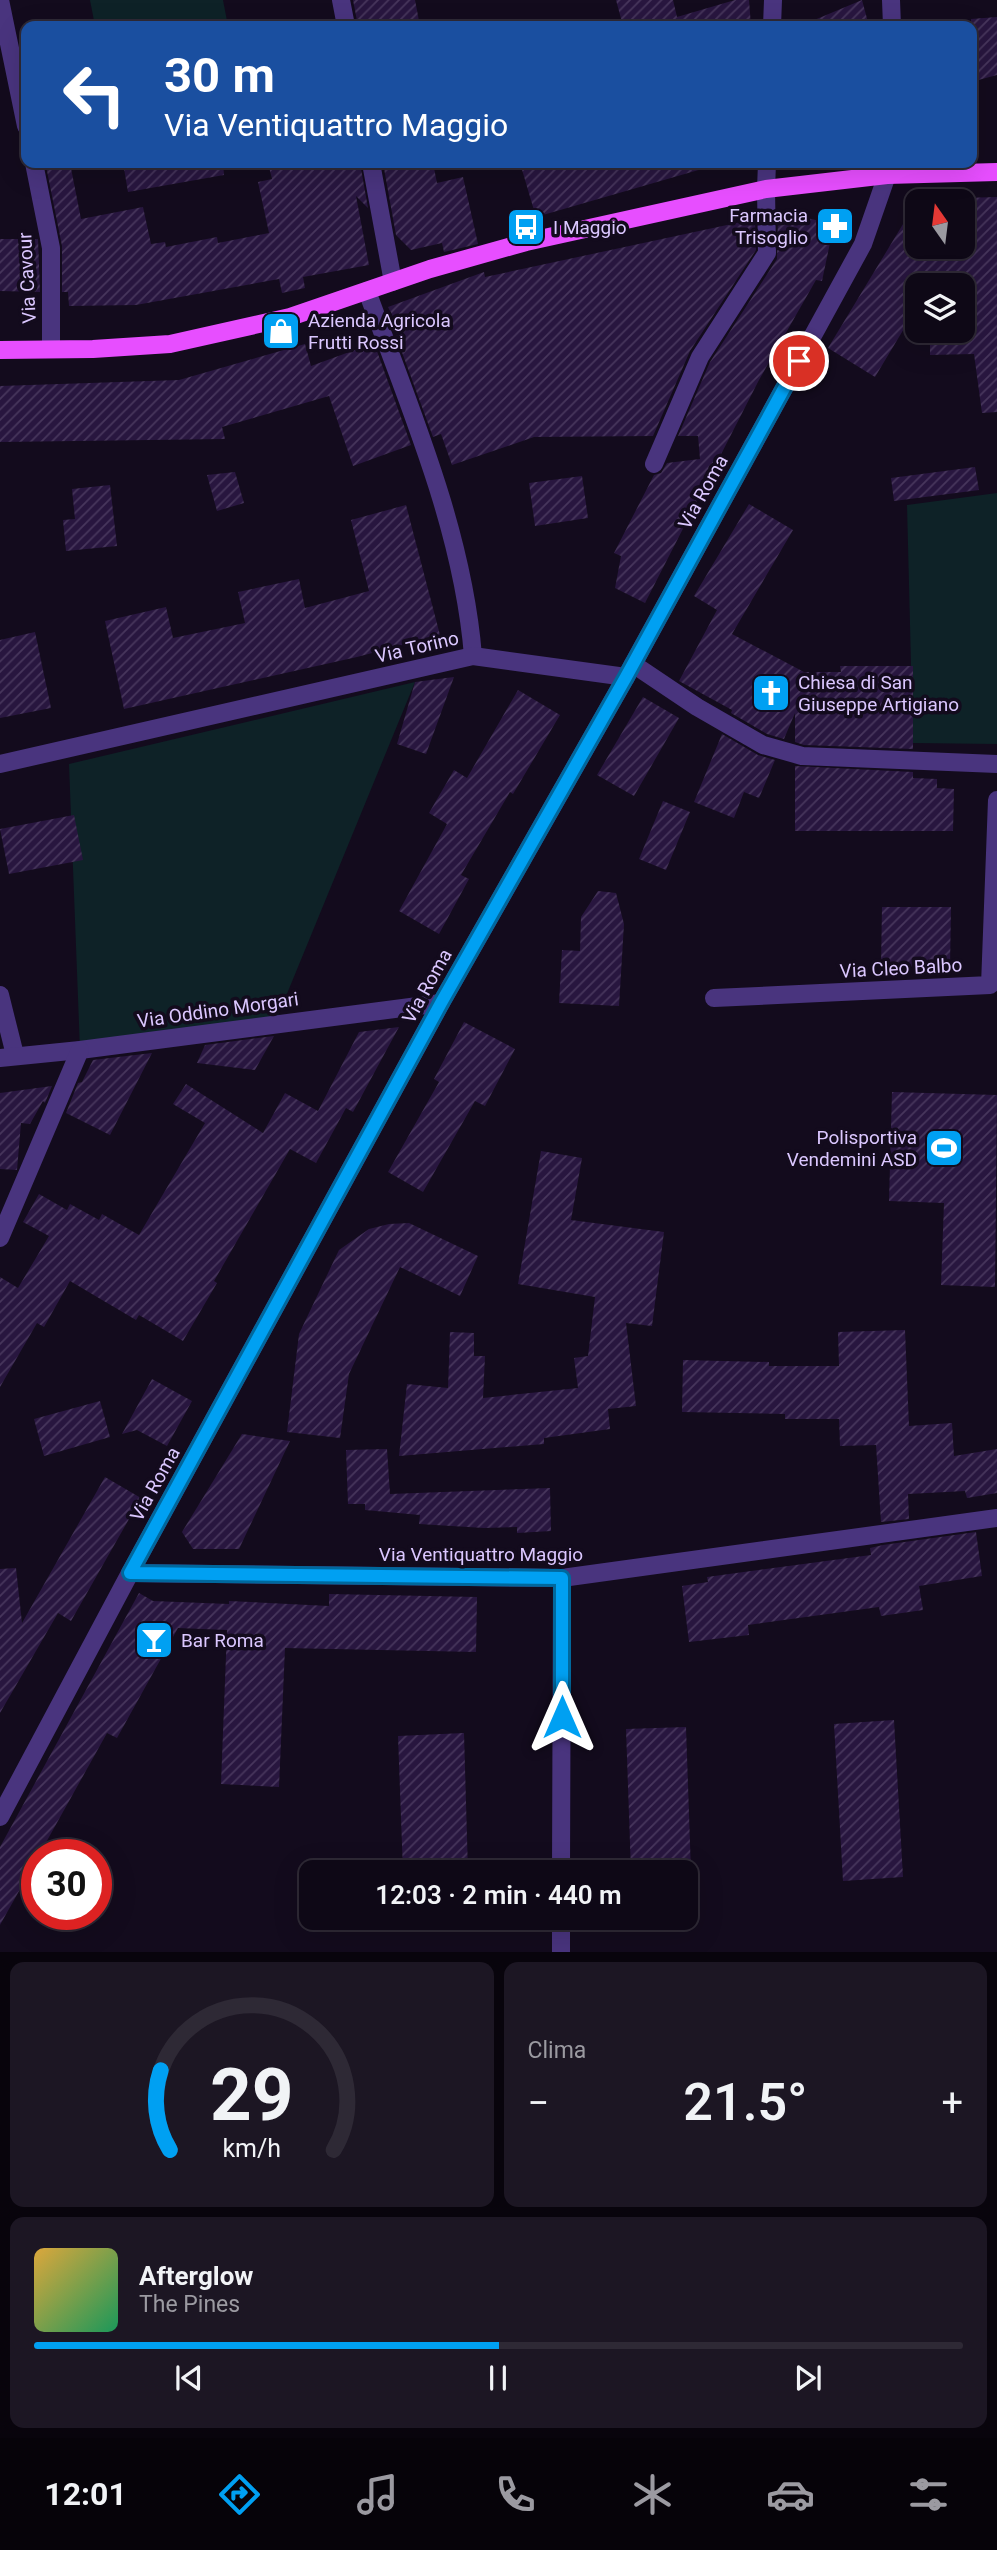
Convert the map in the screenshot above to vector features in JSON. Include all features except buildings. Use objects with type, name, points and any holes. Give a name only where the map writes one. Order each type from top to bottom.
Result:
[{"type":"main road","points":[[0,349],[93,349],[170,344],[290,317],[393,282],[526,242],[766,189],[888,169],[997,172]]},
{"type":"street","points":[[1,0],[21,101]]},
{"type":"street","points":[[341,0],[345,21]]},
{"type":"street","points":[[772,21],[773,0]]},
{"type":"street","points":[[891,0],[892,21]]},
{"type":"street","name":"Via Cavour","points":[[35,168],[51,248],[51,349]]},
{"type":"street","points":[[372,168],[393,282]]},
{"type":"street","points":[[654,464],[700,358],[767,253],[767,168]]},
{"type":"street","name":"Via Roma","points":[[0,1817],[441,1003],[629,670],[863,244],[888,169]]},
{"type":"street","name":"Via Torino","points":[[0,764],[473,656],[465,588],[449,527],[418,430],[367,292]]},
{"type":"street","points":[[473,656],[629,670],[763,745],[802,756],[997,764]]},
{"type":"street","name":"Via Cleo Balbo","points":[[714,998],[990,985],[997,800]]},
{"type":"street","points":[[0,995],[8,1057]]},
{"type":"street","name":"Via Oddino Morgari","points":[[8,1057],[441,1003]]},
{"type":"street","points":[[0,1238],[80,1050]]},
{"type":"street","name":"Via Ventiquattro Maggio","points":[[130,1573],[562,1578],[997,1518]]},
{"type":"street","points":[[561,1860],[562,1578]]},
{"type":"street","points":[[561,1930],[561,1951]]},
{"type":"green space","points":[[90,0],[223,0],[227,21],[94,21]]},
{"type":"green space","points":[[997,493],[997,744],[913,743],[907,505]]},
{"type":"green space","points":[[415,682],[275,1023],[80,1050],[69,764]]},
{"type":"place","name":"Farmacia Trisoglio","points":[[835,226]]},
{"type":"place","name":"I Maggio","points":[[526,227]]},
{"type":"place","name":"Azienda Agricola Frutti Rossi","points":[[281,331]]},
{"type":"place","name":"Chiesa di San Giuseppe Artigiano","points":[[771,693]]},
{"type":"place","name":"Polisportiva Vendemini ASD","points":[[944,1148]]},
{"type":"place","name":"Bar Roma","points":[[154,1640]]},
{"type":"route","points":[[562,1717],[562,1578],[130,1573],[441,1003],[626,677],[799,361]]}]
